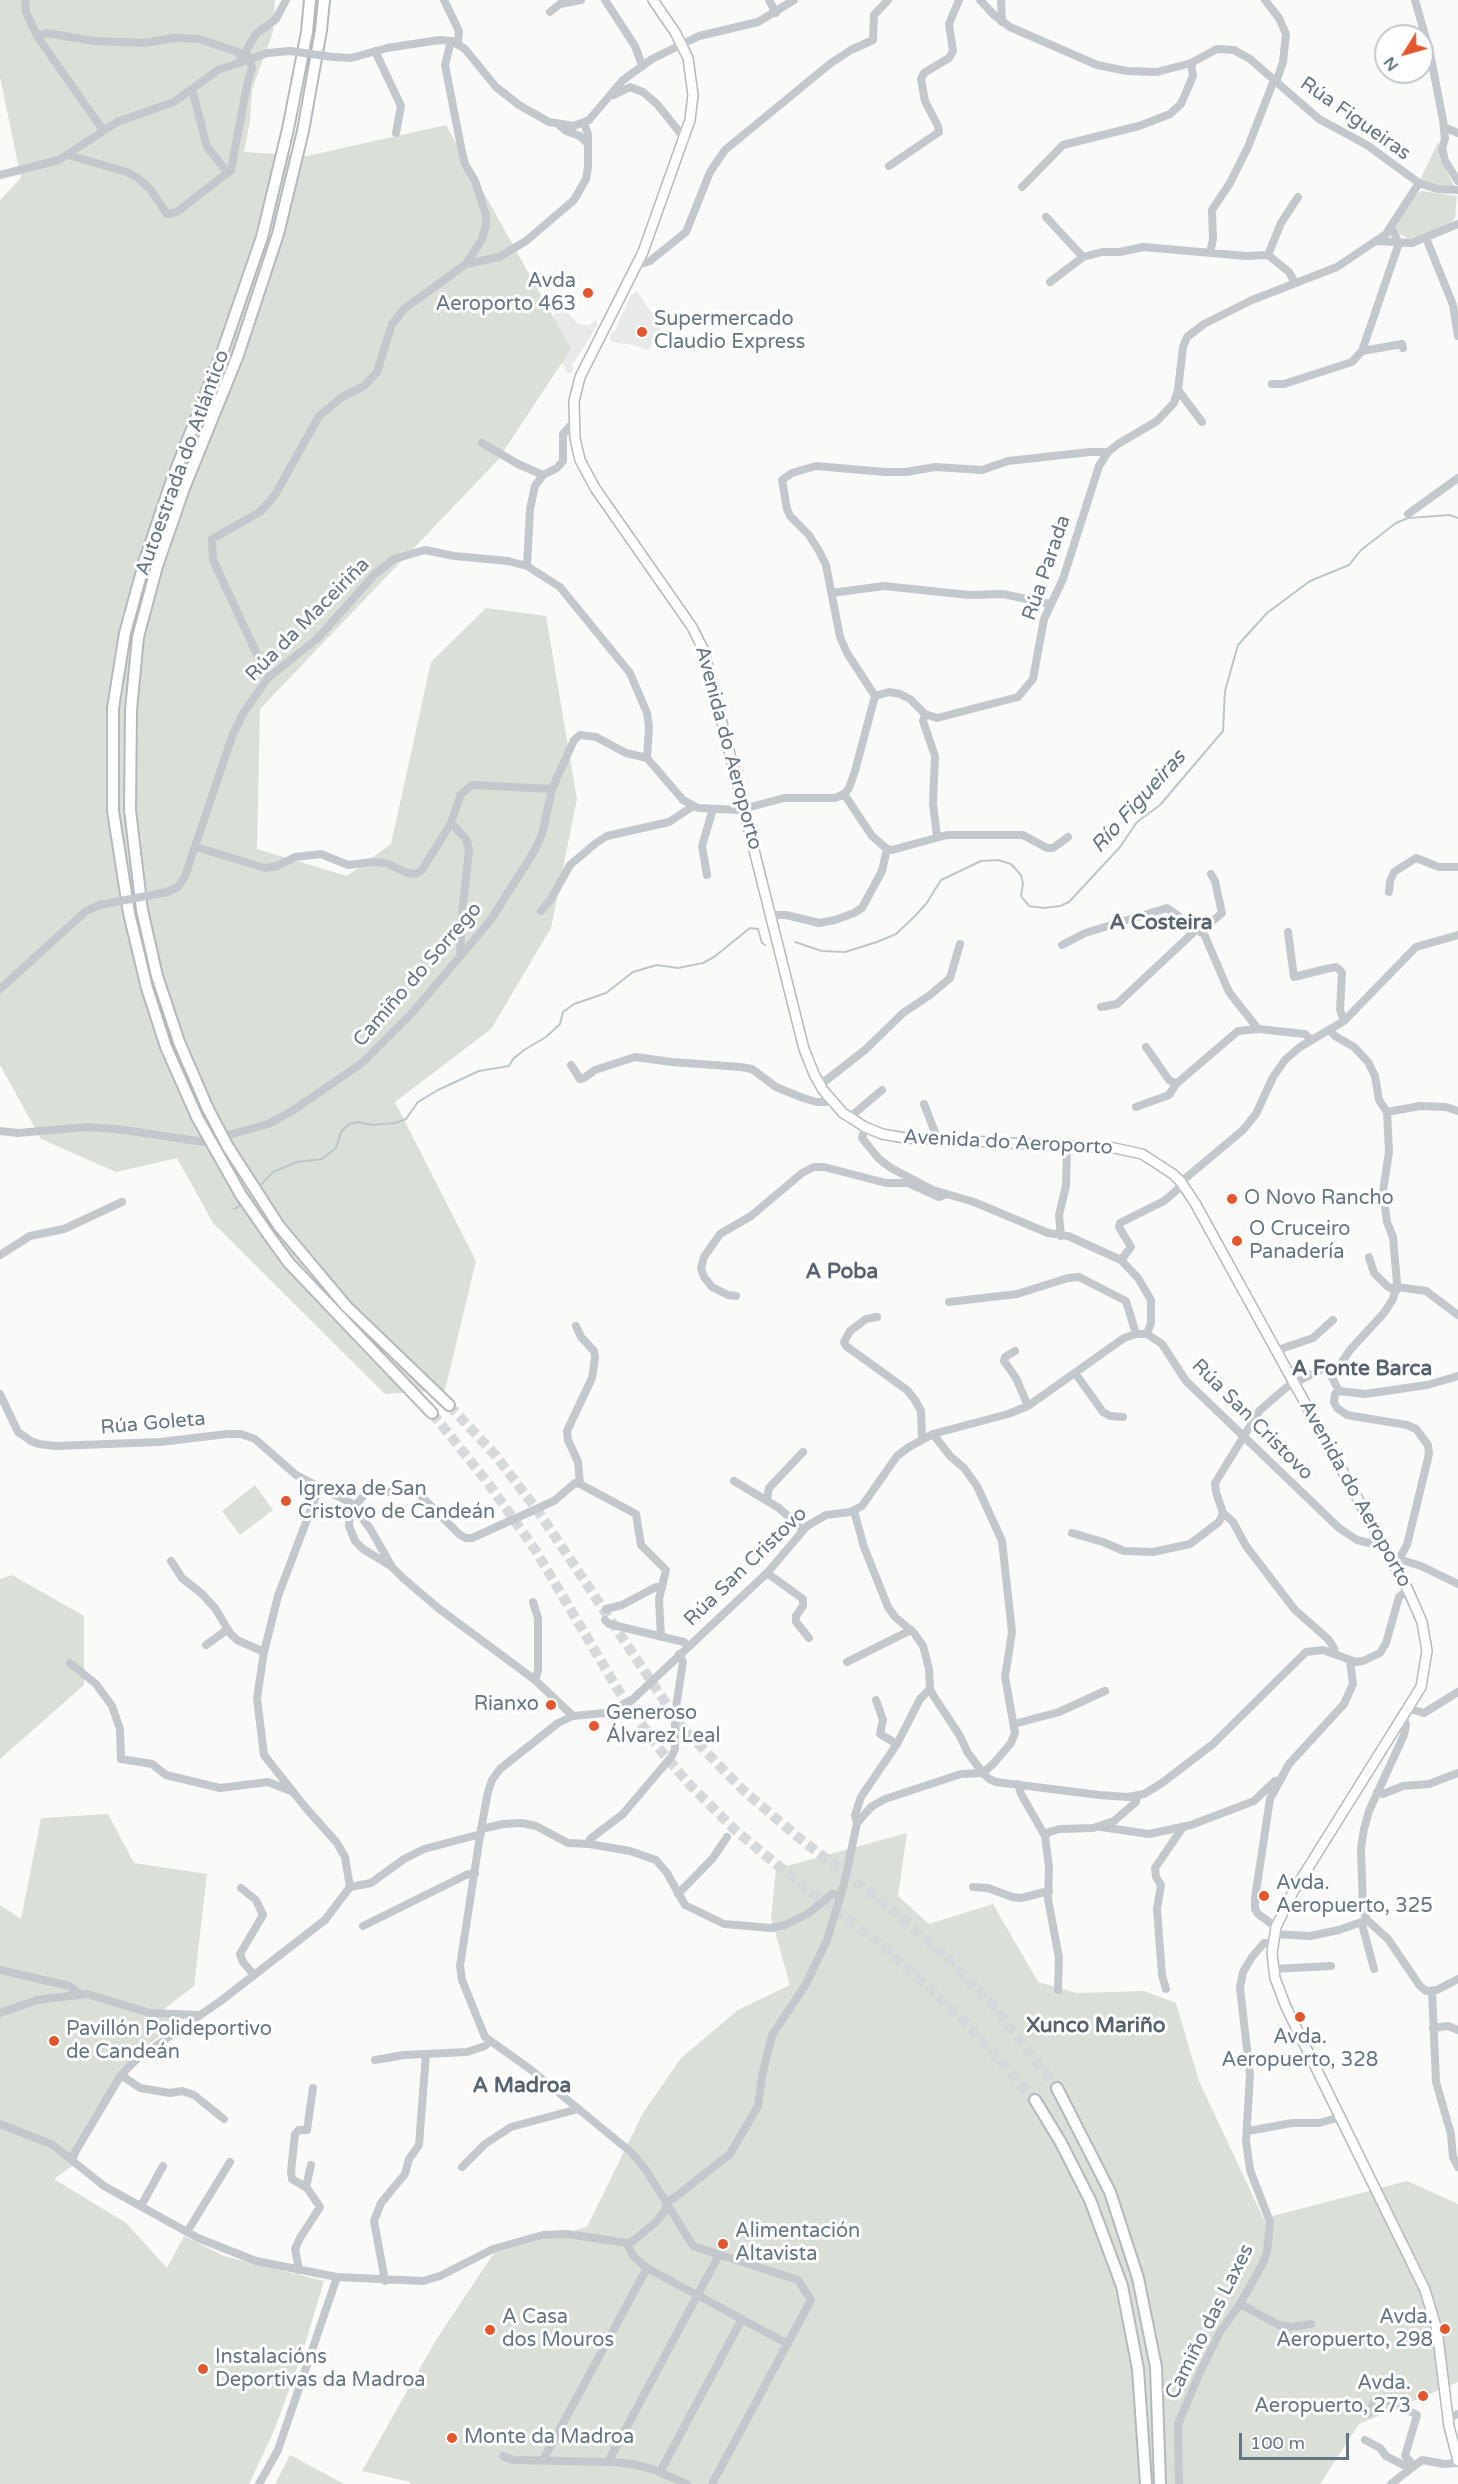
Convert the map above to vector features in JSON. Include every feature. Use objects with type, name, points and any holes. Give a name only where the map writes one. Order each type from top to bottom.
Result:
[{"type":"highway","name":"Autoestrada do Atlántico","points":[[310,0],[307,32],[288,129],[262,237],[224,350],[172,480],[145,560],[125,633],[113,708],[113,811],[129,913],[147,988],[166,1047],[197,1117],[235,1185],[289,1263],[432,1413]]},
{"type":"highway","name":"Autoestrada do Atlántico","points":[[324,0],[303,132],[278,234],[237,355],[184,488],[157,566],[138,637],[131,710],[130,810],[142,910],[157,976],[179,1042],[208,1109],[228,1147],[279,1226],[346,1306],[449,1405]]},
{"type":"highway","points":[[1057,2088],[1110,2192],[1138,2278],[1156,2367],[1160,2484]]},
{"type":"highway","points":[[1035,2100],[1060,2141],[1090,2200],[1122,2286],[1138,2369],[1146,2484]]},
{"type":"main road","name":"Avenida do Aeroporto","points":[[653,0],[682,44],[688,58],[693,95],[685,139],[637,265],[584,367],[574,401],[573,423],[577,448],[589,479],[701,643],[745,808],[804,1049],[820,1085],[849,1118],[865,1127],[893,1137],[1137,1152],[1152,1159],[1180,1182],[1195,1203],[1380,1539],[1396,1561],[1422,1622],[1427,1651],[1421,1687],[1407,1713],[1293,1892],[1274,1935],[1273,1969],[1277,1988],[1425,2290],[1437,2330],[1448,2418],[1458,2462]]},
{"type":"street","points":[[25,0],[26,12],[37,36],[103,130]]},
{"type":"street","points":[[247,60],[246,51],[250,42],[276,19],[286,0]]},
{"type":"street","points":[[268,678],[213,560],[212,539],[260,512],[275,495],[319,416],[342,397],[364,386],[377,372],[392,324],[404,309],[466,264],[481,241],[486,226],[486,215],[478,189],[465,164],[445,65],[459,31],[444,0]]},
{"type":"street","points":[[550,12],[560,4],[581,0]]},
{"type":"street","points":[[605,0],[635,46],[642,65]]},
{"type":"street","points":[[769,0],[776,13]]},
{"type":"street","points":[[0,175],[50,163],[68,155],[103,130],[129,116],[169,104],[218,70],[268,53],[290,51],[351,58],[375,51],[439,40],[454,42],[504,94],[534,115],[559,125],[574,126],[584,123],[630,73],[642,65],[699,36],[743,27],[776,13],[794,0]]},
{"type":"street","points":[[637,265],[650,261],[686,231],[710,172],[725,150],[831,63],[873,40],[874,15],[888,0]]},
{"type":"street","points":[[889,166],[939,132],[925,101],[921,79],[924,73],[949,58],[953,51],[949,24],[959,0]]},
{"type":"street","name":"Rúa Figueiras","points":[[980,0],[1002,22],[1097,66],[1126,71],[1157,72],[1191,63],[1217,49],[1234,50],[1250,59],[1319,119],[1367,145],[1419,183],[1437,189],[1458,190]]},
{"type":"street","points":[[1001,0],[1002,22]]},
{"type":"street","points":[[1210,253],[1213,239],[1212,210],[1230,183],[1248,147],[1283,62],[1286,34],[1279,18],[1265,0]]},
{"type":"street","points":[[1415,0],[1430,53],[1443,127],[1445,161],[1458,181]]},
{"type":"street","points":[[37,36],[47,33],[93,41],[144,43],[174,38],[200,39],[238,52],[252,67],[231,170],[177,212],[167,214],[150,189],[127,172],[68,155]]},
{"type":"street","points":[[375,51],[401,106],[396,133]]},
{"type":"street","points":[[1022,187],[1063,145],[1139,126],[1170,114],[1181,104],[1193,76],[1191,63]]},
{"type":"street","points":[[609,96],[630,87],[643,93],[657,104],[685,139]]},
{"type":"street","points":[[192,89],[207,147],[228,173]]},
{"type":"street","points":[[466,264],[499,257],[526,241],[574,200],[586,179],[588,134],[584,123]]},
{"type":"street","points":[[559,125],[566,131],[580,136],[588,144]]},
{"type":"street","points":[[1443,127],[1458,134]]},
{"type":"street","name":"Rúa Parada","points":[[925,714],[937,718],[1010,700],[1024,692],[1032,679],[1044,619],[1064,579],[1099,466],[1108,452],[1157,421],[1174,403],[1178,390],[1183,346],[1194,329],[1252,300],[1337,267],[1376,241],[1391,227],[1419,183]]},
{"type":"street","points":[[1268,255],[1281,223],[1298,197]]},
{"type":"street","points":[[1046,217],[1083,257]]},
{"type":"street","points":[[1376,241],[1412,243],[1458,224]]},
{"type":"street","points":[[1272,384],[1284,384],[1352,362],[1362,351],[1399,243],[1391,227]]},
{"type":"street","points":[[1426,238],[1453,305],[1458,336]]},
{"type":"street","points":[[1050,282],[1083,257],[1102,252],[1143,247],[1268,255],[1285,268],[1295,283]]},
{"type":"street","points":[[1362,351],[1402,344],[1403,348]]},
{"type":"street","points":[[1178,390],[1202,422]]},
{"type":"street","points":[[527,566],[530,509],[535,486],[543,475],[557,468],[563,461],[563,434],[573,423]]},
{"type":"street","points":[[482,443],[518,464],[543,475]]},
{"type":"street","points":[[875,696],[868,689],[843,645],[826,565],[819,551],[787,509],[782,480],[792,473],[816,466],[885,472],[906,472],[935,467],[982,470],[1008,461],[1108,452]]},
{"type":"street","points":[[1408,514],[1458,478]]},
{"type":"street","name":"Rúa da Maceiriña","points":[[0,989],[86,911],[100,905],[167,892],[178,886],[185,876],[196,847],[233,734],[244,712],[268,678],[318,638],[375,574],[394,559],[425,550],[454,556],[508,561],[527,566],[560,587],[630,673],[647,713],[649,727],[647,758]]},
{"type":"street","points":[[832,593],[884,586],[969,595],[1004,594],[1050,604]]},
{"type":"street","points":[[875,696],[889,692],[900,694],[910,699],[925,714],[923,721],[935,756],[933,802],[937,837]]},
{"type":"street","points":[[647,758],[683,800],[692,807],[745,808],[784,798],[835,798],[844,795],[849,788],[875,696]]},
{"type":"street","name":"Camiño do Sorrego","points":[[0,1131],[18,1133],[87,1127],[117,1129],[204,1142],[268,1124],[332,1085],[362,1063],[411,1013],[490,921],[535,850],[542,834],[552,789],[574,740],[580,735],[596,737],[626,753],[647,758]]},
{"type":"street","points":[[196,847],[265,868],[277,866],[295,857],[321,854],[348,865],[386,863],[407,873],[416,874],[422,870],[451,823],[461,794],[472,785],[552,789]]},
{"type":"street","points":[[844,795],[872,836],[887,849],[892,850],[947,835],[1023,835],[1047,848],[1053,848],[1068,837]]},
{"type":"street","points":[[541,911],[551,899],[570,865],[596,843],[608,836],[669,822],[692,807]]},
{"type":"street","points":[[707,875],[702,846],[713,809]]},
{"type":"street","points":[[451,823],[459,828],[470,849],[462,914],[460,956]]},
{"type":"street","points":[[771,915],[786,915],[819,922],[835,920],[854,913],[862,908],[882,871],[887,849]]},
{"type":"street","points":[[1389,892],[1394,872],[1416,858],[1439,867],[1458,867]]},
{"type":"street","points":[[1101,1006],[1117,1004],[1198,931],[1222,913],[1215,881],[1211,874]]},
{"type":"street","points":[[1062,945],[1085,933],[1162,909],[1171,910],[1204,934],[1234,999],[1258,1029]]},
{"type":"street","points":[[1288,932],[1294,977],[1336,967],[1339,969],[1341,974],[1340,1010],[1344,1021]]},
{"type":"street","points":[[1121,1260],[1131,1247],[1119,1227],[1120,1223],[1164,1201],[1178,1189],[1180,1182],[1248,1125],[1279,1068],[1300,1047],[1344,1021],[1416,947],[1458,936]]},
{"type":"street","points":[[820,1085],[865,1050],[903,1013],[942,987],[950,978],[960,944]]},
{"type":"street","points":[[1136,1107],[1169,1095],[1176,1084],[1238,1031],[1258,1029],[1305,1035],[1311,1040]]},
{"type":"street","points":[[1330,1030],[1335,1036],[1354,1047],[1368,1062],[1375,1076],[1379,1100],[1387,1112],[1389,1152],[1383,1191],[1387,1222],[1395,1249],[1396,1289],[1384,1313],[1350,1350],[1332,1377]]},
{"type":"street","points":[[1146,1047],[1169,1080],[1176,1084]]},
{"type":"street","points":[[571,1065],[580,1079],[595,1070],[635,1057],[741,1067],[752,1069],[776,1087],[803,1098],[817,1102],[826,1102],[830,1099]]},
{"type":"street","points":[[849,1118],[882,1090]]},
{"type":"street","points":[[924,1104],[938,1140]]},
{"type":"street","points":[[1387,1112],[1420,1106],[1446,1107],[1458,1111]]},
{"type":"street","points":[[865,1127],[862,1138],[885,1164],[933,1190],[1071,1238],[1121,1260],[1138,1278],[1151,1300],[1151,1323],[1148,1334],[1136,1334],[1124,1338],[1028,1406],[922,1439],[897,1456],[868,1499],[854,1511],[882,1595],[895,1617],[919,1639],[927,1659],[930,1689],[960,1736],[968,1753],[989,1779],[996,1782],[1099,1795],[1137,1796],[1162,1783],[1213,1744],[1306,1652],[1317,1650],[1335,1654],[1350,1661],[1363,1661],[1380,1653],[1386,1643],[1399,1597],[1408,1590]]},
{"type":"street","points":[[1061,1236],[1059,1215],[1066,1186],[1067,1146]]},
{"type":"street","points":[[736,1296],[728,1295],[712,1287],[704,1277],[701,1268],[704,1257],[720,1234],[751,1216],[802,1173],[814,1167],[824,1167],[886,1183],[908,1183],[939,1197],[947,1194]]},
{"type":"street","points":[[0,1255],[30,1236],[64,1229],[122,1202]]},
{"type":"street","points":[[1369,1257],[1374,1273],[1387,1286],[1396,1289],[1426,1291],[1458,1315]]},
{"type":"street","points":[[949,1302],[1017,1294],[1060,1280],[1080,1277],[1126,1301],[1136,1334]]},
{"type":"street","points":[[877,1317],[866,1319],[850,1330],[844,1342],[846,1346],[907,1390],[921,1411],[922,1439]]},
{"type":"street","points":[[1275,1351],[1314,1338],[1333,1320]]},
{"type":"street","points":[[576,1326],[581,1337],[594,1351],[595,1358],[592,1378],[567,1431],[568,1440],[578,1462],[580,1484]]},
{"type":"street","name":"Rúa San Cristovo","points":[[1148,1334],[1162,1344],[1186,1381],[1339,1528],[1358,1540],[1369,1543],[1380,1539]]},
{"type":"street","points":[[1015,1351],[1005,1357],[1004,1361],[1016,1378],[1028,1406]]},
{"type":"street","points":[[1335,1654],[1328,1639],[1295,1610],[1280,1593],[1246,1546],[1233,1522],[1224,1513],[1215,1492],[1215,1483],[1260,1410],[1293,1384],[1322,1369],[1328,1370],[1339,1391]]},
{"type":"street","points":[[1075,1373],[1102,1412],[1110,1416],[1123,1417]]},
{"type":"street","points":[[1339,1391],[1365,1394],[1427,1385],[1458,1376]]},
{"type":"street","points":[[1339,1391],[1335,1394],[1334,1402],[1337,1408],[1347,1415],[1407,1425],[1416,1430],[1428,1445],[1429,1454],[1407,1545],[1396,1561],[1421,1566],[1458,1584]]},
{"type":"street","name":"Rúa Goleta","points":[[0,1394],[18,1432],[24,1438],[39,1444],[55,1446],[150,1443],[241,1434],[255,1439],[296,1475],[319,1488]]},
{"type":"street","points":[[857,1823],[871,1807],[885,1799],[961,1774],[983,1773],[1011,1743],[1015,1733],[1005,1677],[1012,1632],[1002,1541],[977,1486],[933,1434]]},
{"type":"street","points":[[767,1500],[769,1488],[803,1452]]},
{"type":"street","points":[[734,1481],[767,1500],[803,1530]]},
{"type":"street","points":[[660,1637],[659,1599],[666,1570],[641,1545],[636,1514],[580,1484],[575,1483],[554,1501],[472,1538],[459,1535],[418,1493],[367,1491],[350,1513],[349,1526],[355,1541],[377,1559],[392,1567],[438,1608],[535,1680],[573,1716],[558,1723],[537,1738],[496,1774],[488,1792],[460,1966],[466,1990],[485,2037],[524,2064],[632,2153],[646,2170],[693,2246],[800,2282],[811,2303],[712,2484]]},
{"type":"street","points":[[350,1887],[345,1857],[340,1848],[291,1791],[268,1761],[262,1749],[257,1698],[264,1652],[278,1596],[319,1488],[346,1499],[354,1507],[392,1567]]},
{"type":"street","name":"Rúa San Cristovo","points":[[573,1716],[605,1713],[625,1705],[650,1685],[679,1654],[767,1573],[803,1530],[820,1517],[854,1511]]},
{"type":"street","points":[[1072,1533],[1124,1551],[1153,1552],[1190,1544],[1219,1522],[1224,1513]]},
{"type":"street","points":[[171,1561],[182,1578],[215,1608],[237,1640],[264,1652]]},
{"type":"street","points":[[767,1573],[802,1599],[803,1606],[796,1616],[796,1622],[809,1638]]},
{"type":"street","points":[[606,1609],[622,1605],[656,1587],[662,1588]]},
{"type":"street","points":[[533,1602],[538,1618],[538,1671],[535,1680]]},
{"type":"street","points":[[605,1620],[609,1624],[684,1642],[688,1646]]},
{"type":"street","points":[[206,1645],[228,1629]]},
{"type":"street","points":[[847,1662],[911,1630]]},
{"type":"street","points":[[589,1844],[590,1839],[630,1808],[672,1756],[675,1749],[675,1713],[683,1662],[679,1654]]},
{"type":"street","points":[[1045,1836],[1049,1832],[1060,1829],[1101,1827],[1149,1834],[1183,1827],[1239,1809],[1254,1801],[1344,1704],[1353,1684],[1350,1661]]},
{"type":"street","points":[[70,1663],[96,1684],[112,1706],[120,1729],[121,1759],[152,1764],[166,1775],[220,1788],[268,1782],[291,1791]]},
{"type":"street","points":[[666,2202],[730,2154],[758,2106],[762,2076],[772,2036],[806,1984],[827,1940],[840,1896],[857,1823],[855,1815],[861,1797],[897,1744],[920,1699],[930,1689]]},
{"type":"street","points":[[1014,1724],[1059,1712],[1105,1691]]},
{"type":"street","points":[[1374,1970],[1364,1922],[1361,1848],[1369,1811],[1404,1735],[1407,1713],[1424,1713],[1458,1692]]},
{"type":"street","points":[[876,1700],[883,1720],[880,1734],[897,1744]]},
{"type":"street","points":[[1289,1764],[1270,1799],[1256,1884],[1255,1909],[1274,1935],[1310,1936],[1364,1922],[1388,1939],[1420,1986],[1426,1991],[1432,1991],[1458,1979]]},
{"type":"street","points":[[1377,1792],[1383,1794],[1402,1786],[1429,1784],[1458,1773]]},
{"type":"street","points":[[1018,1784],[1021,1794],[1045,1836],[1049,1867],[1048,1899],[1059,1958],[1058,1990]]},
{"type":"street","points":[[1101,1827],[1124,1813],[1136,1802],[1137,1796]]},
{"type":"street","points":[[71,2159],[121,2075],[137,2059],[326,1920],[350,1887],[371,1883],[404,1859],[424,1849],[503,1824],[522,1823],[536,1826],[568,1843],[630,1851],[656,1860],[667,1873],[685,1905],[693,1911],[724,1924],[771,1928],[800,1919],[832,1894],[840,1896]]},
{"type":"street","points":[[1166,1989],[1162,1975],[1156,1908],[1161,1885],[1156,1877],[1155,1868],[1183,1827]]},
{"type":"street","points":[[678,1894],[713,1858],[727,1837]]},
{"type":"street","points":[[363,1926],[466,1875],[475,1873]]},
{"type":"street","points":[[973,1887],[988,1888],[1021,1898],[1049,1891]]},
{"type":"street","points":[[241,1888],[256,1900],[263,1915],[240,1954],[243,1962],[254,1975]]},
{"type":"street","name":"Camiño das Laxes","points":[[1179,2484],[1178,2424],[1220,2332],[1240,2304],[1262,2265],[1270,2233],[1270,2222],[1250,2170],[1246,2141],[1251,2075],[1240,1988],[1243,1972],[1252,1957],[1274,1935]]},
{"type":"street","points":[[1273,1969],[1330,1966]]},
{"type":"street","points":[[0,1970],[69,1986],[80,1994]]},
{"type":"street","points":[[1432,1991],[1436,2082],[1451,2134],[1453,2157],[1458,2167]]},
{"type":"street","points":[[0,2013],[37,2000],[80,1994],[150,2013],[199,2015]]},
{"type":"street","points":[[1433,2028],[1448,2026],[1458,2030]]},
{"type":"street","points":[[375,2060],[467,2052],[485,2046],[490,2041]]},
{"type":"street","points":[[385,2281],[374,2221],[381,2203],[405,2175],[409,2159],[419,2145],[426,2054]]},
{"type":"street","points":[[121,2075],[140,2088],[170,2093],[182,2091],[194,2095],[224,2119]]},
{"type":"street","points":[[299,2270],[295,2249],[320,2207],[306,2187],[292,2179],[291,2171],[295,2134],[299,2130],[307,2130],[313,2088]]},
{"type":"street","points":[[462,2167],[485,2144],[511,2127],[578,2109]]},
{"type":"street","points":[[1248,2131],[1341,2117]]},
{"type":"street","points":[[0,2124],[53,2145],[104,2186],[187,2232],[256,2261],[337,2277],[423,2281],[440,2276],[494,2248],[543,2235],[567,2234],[627,2243],[633,2241],[657,2221],[666,2209],[666,2202]]},
{"type":"street","points":[[187,2232],[230,2162]]},
{"type":"street","points":[[306,2187],[311,2165]]},
{"type":"street","points":[[141,2206],[163,2166]]},
{"type":"street","points":[[627,2243],[633,2256],[647,2268],[788,2344]]},
{"type":"street","points":[[608,2462],[719,2255]]},
{"type":"street","points":[[543,2460],[647,2268]]},
{"type":"street","points":[[259,2484],[278,2450],[337,2277]]},
{"type":"street","points":[[1240,2304],[1279,2325],[1291,2327],[1311,2324]]},
{"type":"street","points":[[660,2472],[742,2319]]},
{"type":"street","points":[[1368,2414],[1375,2401],[1390,2401],[1417,2415],[1405,2456],[1411,2467]]},
{"type":"street","points":[[1448,2418],[1458,2414]]},
{"type":"street","points":[[1365,2440],[1380,2448],[1386,2456],[1411,2467]]},
{"type":"street","points":[[503,2456],[513,2460],[632,2464],[660,2472],[687,2484]]},
{"type":"street","points":[[1391,2484],[1411,2467],[1426,2460],[1444,2464],[1458,2462]]},
{"type":"shaded area","points":[[0,0],[275,0],[273,32],[252,89],[250,121],[244,152],[307,156],[446,125],[571,349],[497,461],[260,709],[257,849],[347,876],[391,844],[431,662],[486,608],[546,616],[577,799],[551,928],[491,1029],[395,1102],[476,1261],[445,1390],[385,1394],[213,1223],[177,1158],[116,1172],[41,1139],[0,1065],[0,200],[21,178],[0,77]]},
{"type":"shaded area","points":[[1438,142],[1440,159],[1455,187],[1435,185],[1420,180]]},
{"type":"shaded area","points":[[1422,191],[1457,196],[1455,218],[1449,224],[1412,239],[1406,238],[1396,231],[1396,226],[1414,195]]},
{"type":"shaded area","points":[[637,291],[654,317],[657,315],[659,320],[661,333],[648,350],[611,342],[610,334],[615,331],[631,295]]},
{"type":"shaded area","points":[[561,305],[578,324],[590,325],[595,320],[598,324],[575,361],[572,362],[573,371],[568,374],[543,330]]},
{"type":"shaded area","points":[[255,1485],[273,1510],[240,1535],[222,1511]]},
{"type":"shaded area","points":[[12,1575],[84,1616],[84,1685],[0,1759],[0,1579]]},
{"type":"shaded area","points":[[108,1814],[134,1863],[207,1874],[194,1986],[159,2013],[185,2018],[145,2047],[107,2092],[90,2124],[76,2163],[54,2179],[126,2223],[167,2268],[184,2236],[224,2256],[324,2281],[302,2354],[274,2431],[249,2484],[0,2484],[0,1905],[21,1919],[41,1818]]},
{"type":"shaded area","points":[[907,1833],[898,1896],[929,1924],[993,1904],[1038,1982],[1077,1993],[1144,1991],[1176,2003],[1199,2081],[1266,2224],[1269,2217],[1407,2181],[1458,2204],[1458,2382],[1359,2424],[1320,2484],[410,2484],[410,2482],[362,2471],[436,2340],[494,2253],[587,2227],[643,2113],[681,2058],[738,2010],[790,1985],[771,1918],[776,1869]]},
{"type":"shaded area","points":[[290,2455],[344,2484],[275,2484]]},
{"type":"waterway","name":"Río Figueiras","points":[[795,942],[822,951],[845,952],[896,934],[926,904],[941,880],[981,861],[998,860],[1011,864],[1021,875],[1023,884],[1021,896],[1029,906],[1044,908],[1069,902],[1120,847],[1137,822],[1160,805],[1223,731],[1225,691],[1238,645],[1267,613],[1310,581],[1349,565],[1361,550],[1396,523],[1408,518],[1450,515],[1458,518]]},
{"type":"waterway","name":"Río Figueiras","points":[[258,1188],[273,1172],[297,1162],[322,1159],[336,1148],[341,1132],[349,1124],[358,1122],[372,1125],[395,1123],[406,1119],[418,1102],[438,1090],[479,1071],[509,1066],[513,1059],[546,1037],[560,1024],[563,1012],[574,1004],[606,993],[633,972],[657,965],[678,968],[703,963],[750,928],[758,929],[762,943],[765,945]]},
{"type":"waterway","name":"Río Figueiras","points":[[234,1209],[244,1203]]},
{"type":"tunnel","points":[[449,1405],[496,1456],[540,1514],[681,1726],[745,1792],[798,1837],[900,1916],[946,1957],[996,2009],[1057,2088]]},
{"type":"tunnel","points":[[432,1413],[488,1483],[536,1551],[618,1690],[657,1746],[689,1784],[735,1830],[815,1896],[874,1939],[924,1983],[968,2025],[1035,2100]]},
{"type":"place","name":"Avda Aeroporto 463","points":[[588,293]]},
{"type":"place","name":"Supermercado Claudio Express","points":[[642,332]]},
{"type":"place","name":"O Novo Rancho","points":[[1232,1199]]},
{"type":"place","name":"O Cruceiro Panadería","points":[[1237,1241]]},
{"type":"place","name":"Igrexa de San Cristovo de Candeán","points":[[286,1501]]},
{"type":"place","name":"Rianxo","points":[[551,1705]]},
{"type":"place","name":"Generoso Álvarez Leal","points":[[594,1726]]},
{"type":"place","name":"Avda. Aeropuerto, 325","points":[[1264,1896]]},
{"type":"place","name":"Avda. Aeropuerto, 328","points":[[1300,2017]]},
{"type":"place","name":"Pavillón Polideportivo de Candeán","points":[[54,2041]]},
{"type":"place","name":"Alimentación Altavista","points":[[723,2244]]},
{"type":"place","name":"Avda. Aeropuerto, 298","points":[[1445,2329]]},
{"type":"place","name":"A Casa dos Mouros","points":[[490,2330]]},
{"type":"place","name":"Instalacións Deportivas da Madroa","points":[[203,2369]]},
{"type":"place","name":"Avda. Aeropuerto, 273","points":[[1423,2396]]},
{"type":"place","name":"Monte da Madroa","points":[[452,2438]]},
{"type":"district","name":"A Costeira","points":[[1161,923]]},
{"type":"district","name":"A Poba","points":[[842,1272]]},
{"type":"district","name":"A Fonte Barca","points":[[1362,1369]]},
{"type":"district","name":"Xunco Mariño","points":[[1096,2026]]},
{"type":"district","name":"A Madroa","points":[[522,2086]]}]
